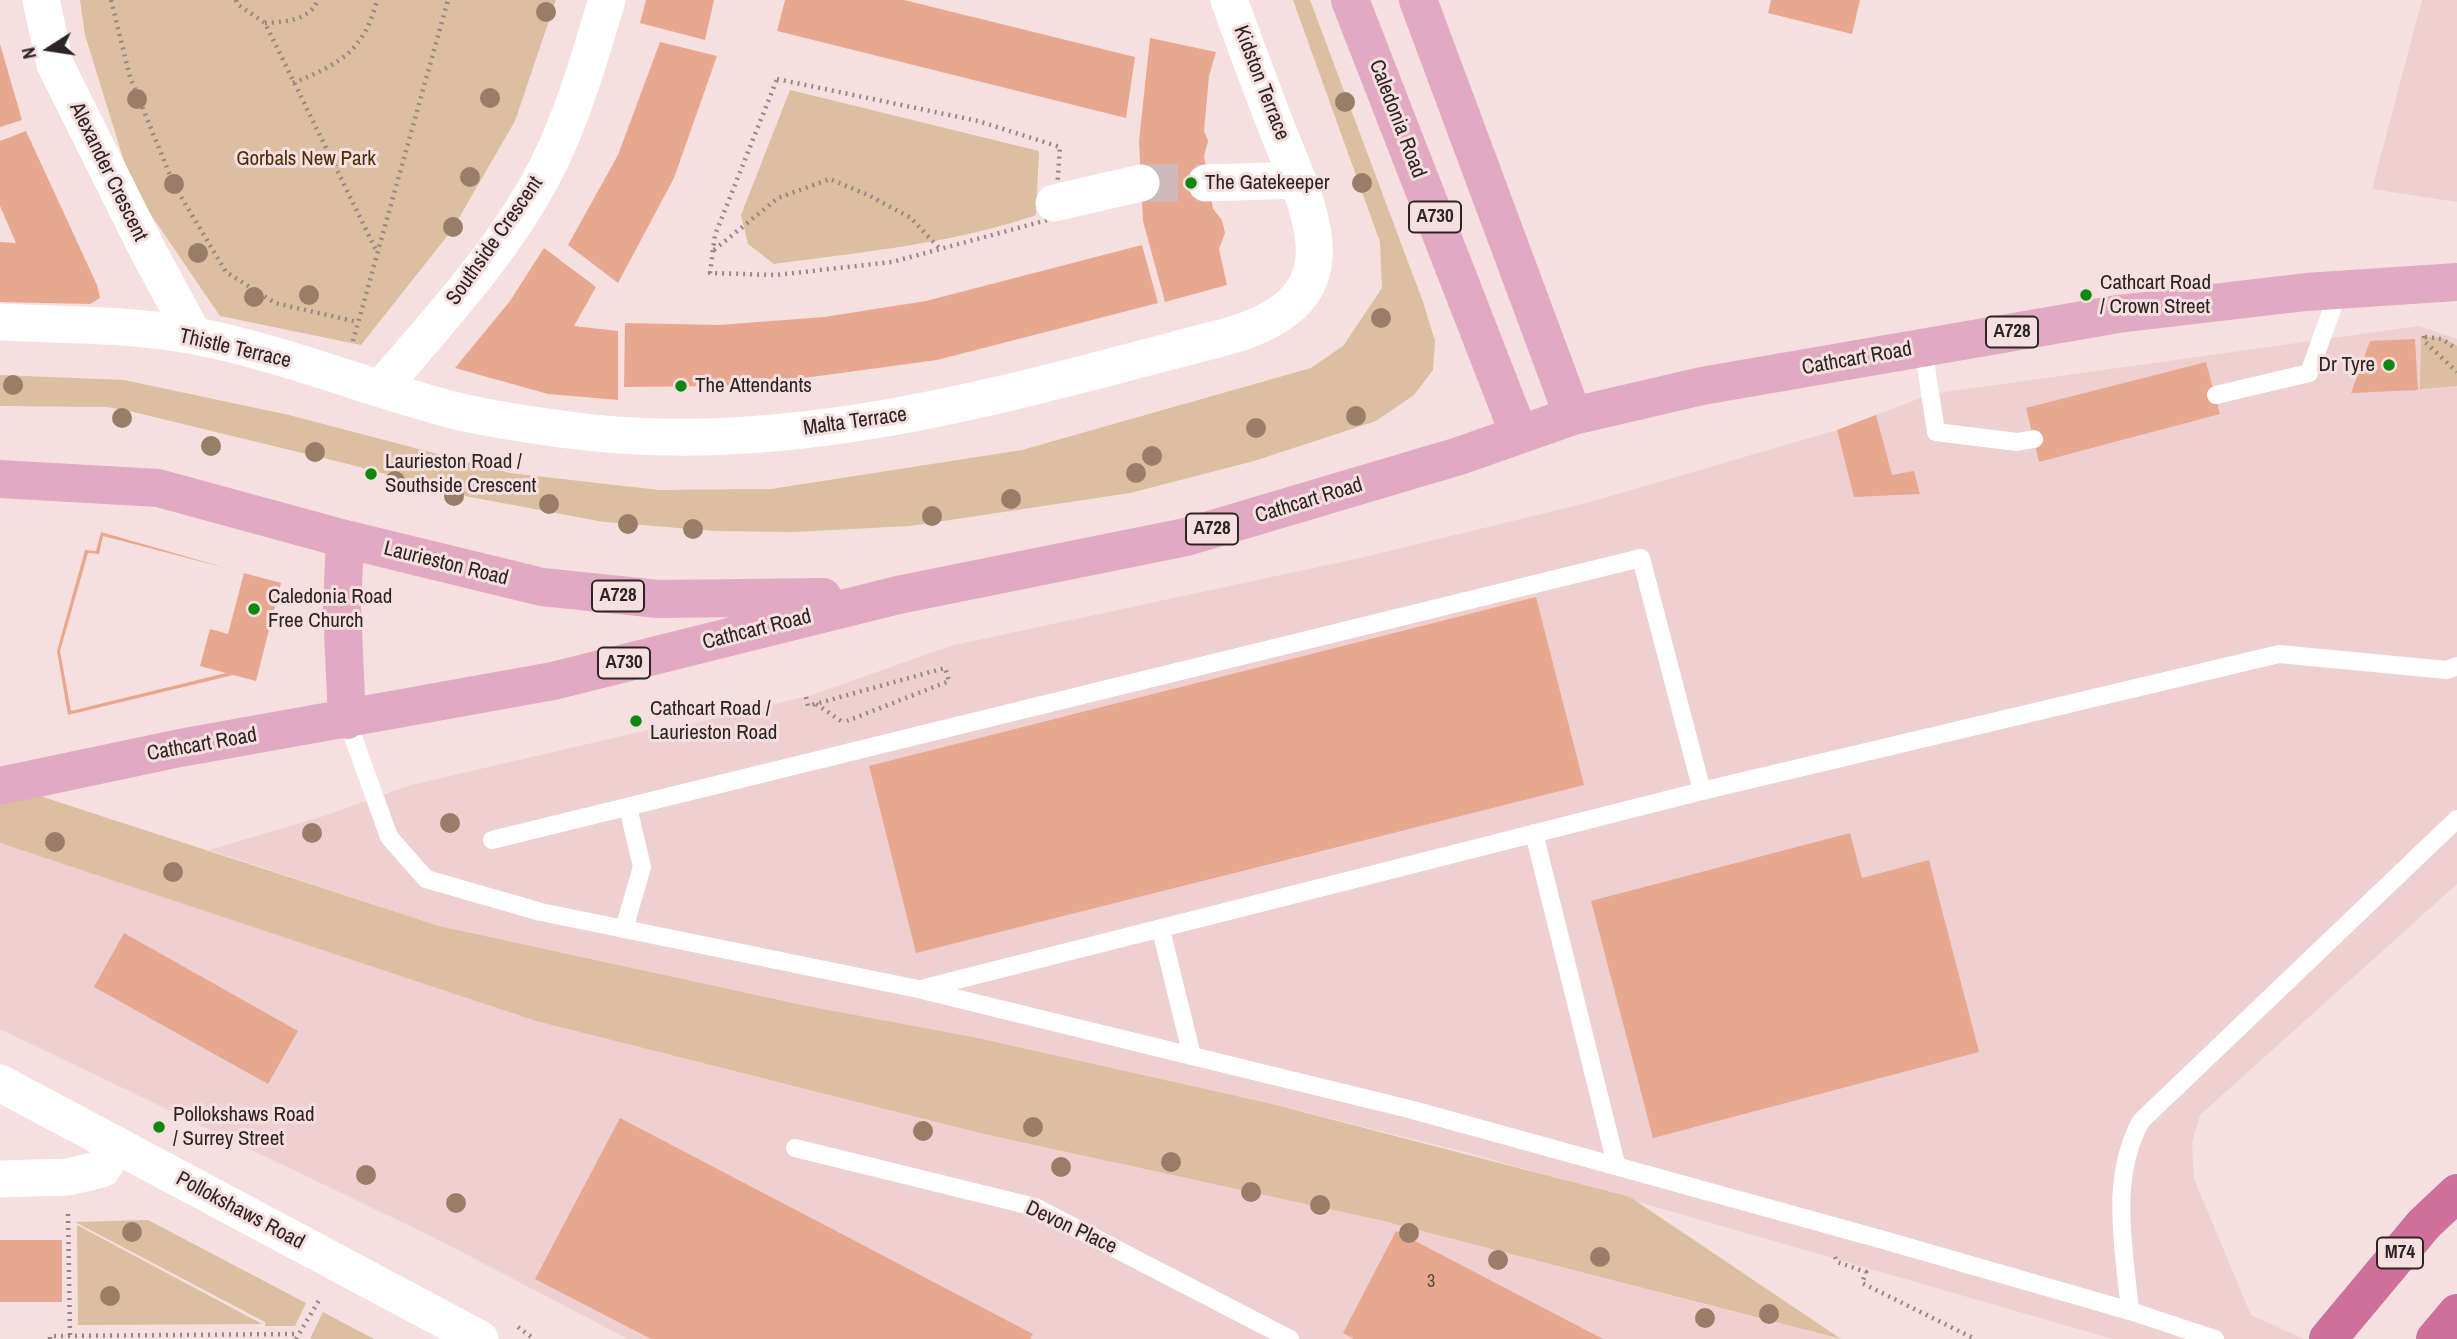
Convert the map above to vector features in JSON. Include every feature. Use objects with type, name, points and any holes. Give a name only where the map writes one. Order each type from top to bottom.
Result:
[{"type":"highway","name":"M74","points":[[2337,1327],[2424,1224],[2457,1193]]},
{"type":"highway","points":[[2435,1339],[2457,1313]]},
{"type":"main road","name":"Caledonia Road","points":[[1350,0],[1519,435]]},
{"type":"main road","name":"A730","points":[[1418,0],[1573,416]]},
{"type":"main road","name":"Cathcart Road","points":[[0,786],[180,748],[553,681],[898,595],[1186,537],[1459,456],[1573,416],[1702,386],[2118,314],[2339,290],[2457,282]]},
{"type":"main road","name":"Laurieston Road","points":[[0,479],[158,488],[345,539],[542,587],[614,596],[732,600],[898,595]]},
{"type":"main road","points":[[345,539],[342,608],[347,720]]},
{"type":"street","name":"Alexander Crescent","points":[[41,0],[55,64],[146,247],[194,336]]},
{"type":"street","name":"Southside Crescent","points":[[382,387],[473,276],[529,198],[556,148],[586,71],[607,0]]},
{"type":"street","name":"Kidston Terrace","points":[[1229,0],[1298,180],[1316,239],[1314,263],[1306,287]]},
{"type":"street","points":[[1206,183],[1298,180]]},
{"type":"street","points":[[1054,203],[1141,183]]},
{"type":"street","name":"Malta Terrace","points":[[382,387],[461,412],[600,433],[696,438],[836,427],[942,409],[1252,330],[1271,321],[1293,304],[1306,287]]},
{"type":"street","name":"Thistle Terrace","points":[[0,322],[194,336],[382,387]]},
{"type":"street","name":"Pollokshaws Road","points":[[0,1083],[480,1339]]},
{"type":"street","points":[[0,1179],[68,1177],[102,1169],[117,1145]]},
{"type":"lane","points":[[2216,395],[2309,373],[2339,290]]},
{"type":"lane","points":[[1923,347],[1937,432],[2017,442],[2034,439]]},
{"type":"lane","points":[[492,840],[1641,558],[1702,791]]},
{"type":"lane","points":[[918,989],[1161,930],[1702,791],[2280,654],[2447,670],[2457,666]]},
{"type":"lane","points":[[347,720],[389,837],[426,879],[541,912],[918,989],[1616,1164],[2130,1311],[2215,1339]]},
{"type":"lane","points":[[624,929],[642,867],[628,807]]},
{"type":"lane","points":[[2130,1311],[2120,1209],[2130,1142],[2141,1121],[2457,819]]},
{"type":"lane","points":[[1534,833],[1616,1164]]},
{"type":"lane","points":[[1161,930],[1192,1056]]},
{"type":"lane","name":"Devon Place","points":[[795,1148],[1035,1207],[1290,1339]]},
{"type":"path","points":[[111,0],[130,76],[174,185],[226,272],[275,303],[358,323]]},
{"type":"path","points":[[236,0],[265,23],[377,254]]},
{"type":"path","points":[[265,23],[292,22],[316,5],[318,0]]},
{"type":"path","points":[[293,83],[334,66],[369,29],[377,0]]},
{"type":"path","points":[[344,376],[448,0]]},
{"type":"path","points":[[777,79],[978,121],[1060,147],[1055,218],[940,249],[892,262],[776,275],[710,273],[715,235],[777,79]]},
{"type":"path","points":[[713,251],[778,198],[830,179],[911,218],[940,249]]},
{"type":"path","points":[[2457,349],[2442,339],[2425,337],[2425,342],[2457,372]]},
{"type":"path","points":[[806,697],[808,706],[946,668],[949,681],[849,719],[842,726],[848,754]]},
{"type":"path","points":[[816,704],[845,723]]},
{"type":"path","points":[[68,1177],[70,1336]]},
{"type":"path","points":[[1826,1223],[1837,1262],[1866,1272],[1862,1283],[1975,1339]]},
{"type":"path","points":[[50,1339],[50,1336],[296,1337],[301,1334],[338,1263]]},
{"type":"shaded area","points":[[2422,0],[2457,0],[2457,202],[2372,189]]},
{"type":"shaded area","points":[[2419,326],[2457,339],[2457,884],[2200,1115],[2192,1143],[2194,1179],[2251,1315],[2304,1339],[2113,1339],[1469,1153],[1268,1103],[973,1037],[807,1006],[439,926],[209,850],[324,816],[411,785],[661,727],[673,736],[696,723],[812,695],[950,646],[1360,558],[1587,503],[1837,430],[1931,394]]},
{"type":"shaded area","points":[[0,843],[536,1021],[984,1134],[1379,1220],[1839,1339],[628,1339],[435,1238],[0,1029]]},
{"type":"green space","name":"Gorbals New Park","points":[[80,0],[556,0],[515,121],[452,230],[361,345],[220,316],[132,187],[85,35]]},
{"type":"green space","points":[[1293,0],[1310,0],[1423,302],[1435,341],[1433,370],[1414,395],[1376,421],[1254,461],[1130,493],[910,526],[793,532],[716,531],[604,522],[470,497],[348,464],[125,410],[106,407],[0,406],[0,375],[124,380],[289,415],[510,473],[659,490],[771,489],[1022,450],[1311,368],[1343,346],[1382,288],[1380,242]]},
{"type":"green space","points":[[790,90],[1039,151],[1036,215],[939,240],[774,264],[748,244],[741,215]]},
{"type":"green space","points":[[2421,336],[2443,338],[2457,346],[2457,386],[2420,389]]},
{"type":"green space","points":[[0,783],[439,926],[807,1006],[973,1037],[1268,1103],[1630,1197],[1841,1339],[1379,1220],[984,1134],[536,1021],[0,843]]},
{"type":"green space","points":[[148,1220],[306,1303],[295,1326],[265,1326],[265,1322],[75,1222]]},
{"type":"green space","points":[[77,1225],[262,1324],[78,1325]]},
{"type":"green space","points":[[323,1312],[374,1339],[310,1339]]},
{"type":"building","points":[[646,0],[714,0],[705,40],[640,23]]},
{"type":"building","points":[[785,0],[904,0],[1135,57],[1126,118],[777,31]]},
{"type":"building","points":[[1771,0],[1860,0],[1852,34],[1768,13]]},
{"type":"building","points":[[1150,38],[1216,52],[1209,76],[1204,131],[1208,141],[1204,156],[1213,209],[1222,220],[1225,233],[1219,249],[1227,285],[1165,302],[1143,221],[1139,141]]},
{"type":"building","points":[[660,42],[717,56],[674,178],[618,283],[568,245],[618,155]]},
{"type":"building","points":[[0,44],[22,120],[0,127]]},
{"type":"building","points":[[26,131],[97,285],[100,298],[90,304],[0,302],[0,242],[16,243],[0,206],[0,141]]},
{"type":"building","points":[[1142,245],[1158,303],[937,360],[722,386],[624,387],[625,323],[719,325],[824,317],[926,301]]},
{"type":"building","points":[[544,248],[596,287],[574,326],[618,331],[618,400],[548,394],[455,368],[510,301]]},
{"type":"building","name":"Dr Tyre","points":[[2415,339],[2418,390],[2351,393],[2370,341]]},
{"type":"building","points":[[2206,362],[2220,414],[2039,462],[2026,408]]},
{"type":"building","points":[[1876,415],[1892,475],[1914,471],[1920,494],[1854,497],[1837,430]]},
{"type":"building","name":"Caledonia Road Free Church","points":[[101,532],[226,568],[103,536],[99,554],[88,553],[60,651],[71,711],[226,673],[200,666],[210,629],[228,634],[244,573],[281,583],[256,681],[233,675],[68,715],[57,651],[85,550],[96,551]]},
{"type":"building","points":[[1536,597],[1584,785],[916,953],[869,766]]},
{"type":"building","points":[[1850,833],[1862,878],[1929,860],[1979,1052],[1653,1138],[1591,901]]},
{"type":"building","points":[[124,933],[298,1031],[268,1084],[94,987]]},
{"type":"building","points":[[620,1118],[1033,1334],[1030,1339],[651,1339],[535,1279]]},
{"type":"building","points":[[1396,1231],[1603,1339],[1354,1339],[1343,1333]]},
{"type":"building","points":[[0,1240],[62,1240],[62,1302],[0,1302]]},
{"type":"tunnel","points":[[1141,183],[1206,183]]},
{"type":"place","name":"The Gatekeeper","points":[[1191,183]]},
{"type":"place","name":"Cathcart Road / Crown Street","points":[[2086,295]]},
{"type":"place","name":"Dr Tyre","points":[[2389,365]]},
{"type":"place","name":"The Attendants","points":[[681,386]]},
{"type":"place","name":"Laurieston Road / Southside Crescent","points":[[371,474]]},
{"type":"place","name":"Caledonia Road Free Church","points":[[254,609]]},
{"type":"place","name":"Cathcart Road / Laurieston Road","points":[[636,721]]},
{"type":"place","name":"Pollokshaws Road / Surrey Street","points":[[159,1127]]}]
